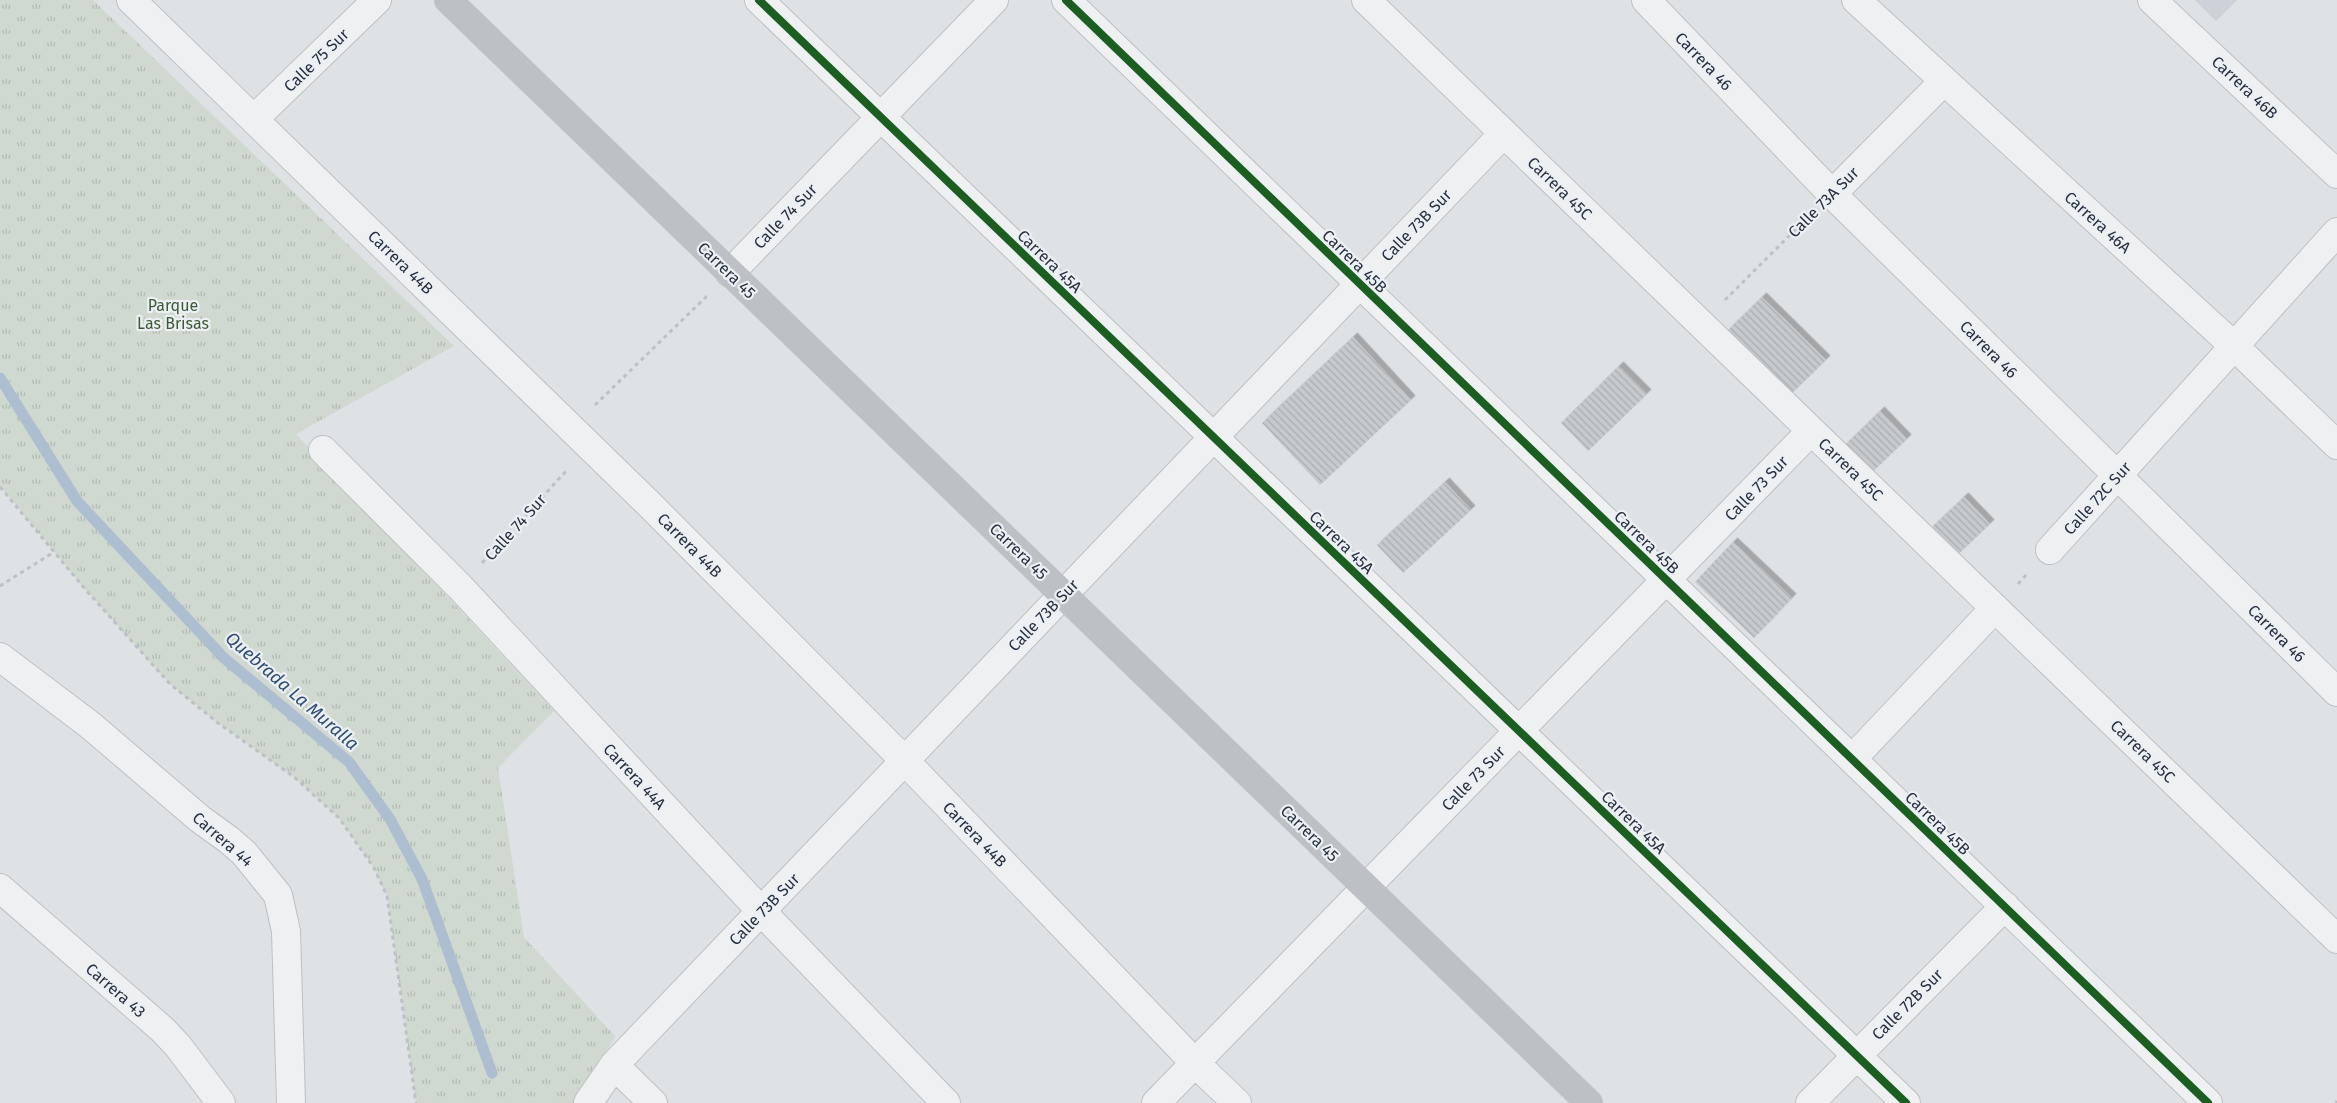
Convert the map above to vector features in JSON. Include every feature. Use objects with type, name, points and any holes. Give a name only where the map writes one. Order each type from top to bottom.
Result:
[{"type":"street","name":"Carrera 44B","points":[[131,0],[581,437],[905,761],[1195,1063],[1237,1103]]},
{"type":"street","name":"Calle 75 Sur","points":[[254,119],[378,0]]},
{"type":"street","name":"Carrera 45","points":[[448,0],[1589,1103]]},
{"type":"street","name":"Carrera 45A","points":[[759,0],[1906,1103]]},
{"type":"street","name":"Calle 74 Sur","points":[[730,273],[994,0]]},
{"type":"street","name":"Carrera 45B","points":[[1066,0],[2208,1103]]},
{"type":"street","name":"Carrera 45C","points":[[1366,0],[2337,938]]},
{"type":"street","name":"Carrera 46","points":[[1646,0],[1832,194],[2337,692]]},
{"type":"street","name":"Carrera 46A","points":[[1856,0],[2234,346],[2337,445]]},
{"type":"street","name":"Carrera 46B","points":[[2152,0],[2337,174]]},
{"type":"street","name":"Calle 73A Sur","points":[[1832,194],[1944,81]]},
{"type":"street","name":"Calle 73B Sur","points":[[588,1103],[614,1065],[1504,133]]},
{"type":"street","name":"Calle 72C Sur","points":[[2050,550],[2337,232]]},
{"type":"street","name":"Calle 73 Sur","points":[[1156,1103],[1811,431]]},
{"type":"street","name":"Carrera 44A","points":[[323,450],[460,587],[761,911],[946,1103]]},
{"type":"street","points":[[1852,759],[1995,608]]},
{"type":"street","name":"Carrera 44","points":[[0,657],[90,725],[200,819],[229,840],[244,853],[278,895],[286,931],[291,1103]]},
{"type":"street","name":"Carrera 43","points":[[0,888],[163,1030],[178,1046],[221,1103]]},
{"type":"street","name":"Calle 72B Sur","points":[[1810,1103],[2005,906]]},
{"type":"street","points":[[614,1065],[653,1103]]},
{"type":"path","points":[[0,487],[128,639],[170,684],[218,723],[312,791],[339,818],[358,842],[374,868],[387,896],[416,1103]]},
{"type":"path","points":[[1995,608],[2050,550]]},
{"type":"path","points":[[0,586],[54,552]]},
{"type":"shaded area","points":[[2195,0],[2237,0],[2216,21]]},
{"type":"green space","name":"Parque Las Brisas","points":[[0,0],[93,0],[454,346],[296,434],[554,711],[498,768],[524,937],[615,1036],[587,1085],[574,1103],[416,1103],[387,896],[374,868],[339,818],[294,777],[218,723],[170,684],[85,589],[0,486]]},
{"type":"building","points":[[1762,297],[1826,360],[1791,394],[1727,331]]},
{"type":"building","points":[[1353,337],[1411,400],[1320,485],[1262,423]]},
{"type":"building","points":[[1619,366],[1647,394],[1588,451],[1561,423]]},
{"type":"building","points":[[1880,411],[1907,439],[1869,475],[1843,447]]},
{"type":"building","points":[[1445,482],[1471,510],[1403,573],[1377,545]]},
{"type":"building","points":[[1964,497],[1990,524],[1952,560],[1926,533]]},
{"type":"building","points":[[1733,542],[1792,598],[1754,638],[1695,582]]},
{"type":"waterway","name":"Quebrada La Muralla","points":[[0,378],[77,501],[224,658],[349,762],[390,819],[422,879],[492,1073]]},
{"type":"cycle path","points":[[759,0],[1906,1103]]},
{"type":"cycle path","points":[[1066,0],[2208,1103]]}]
